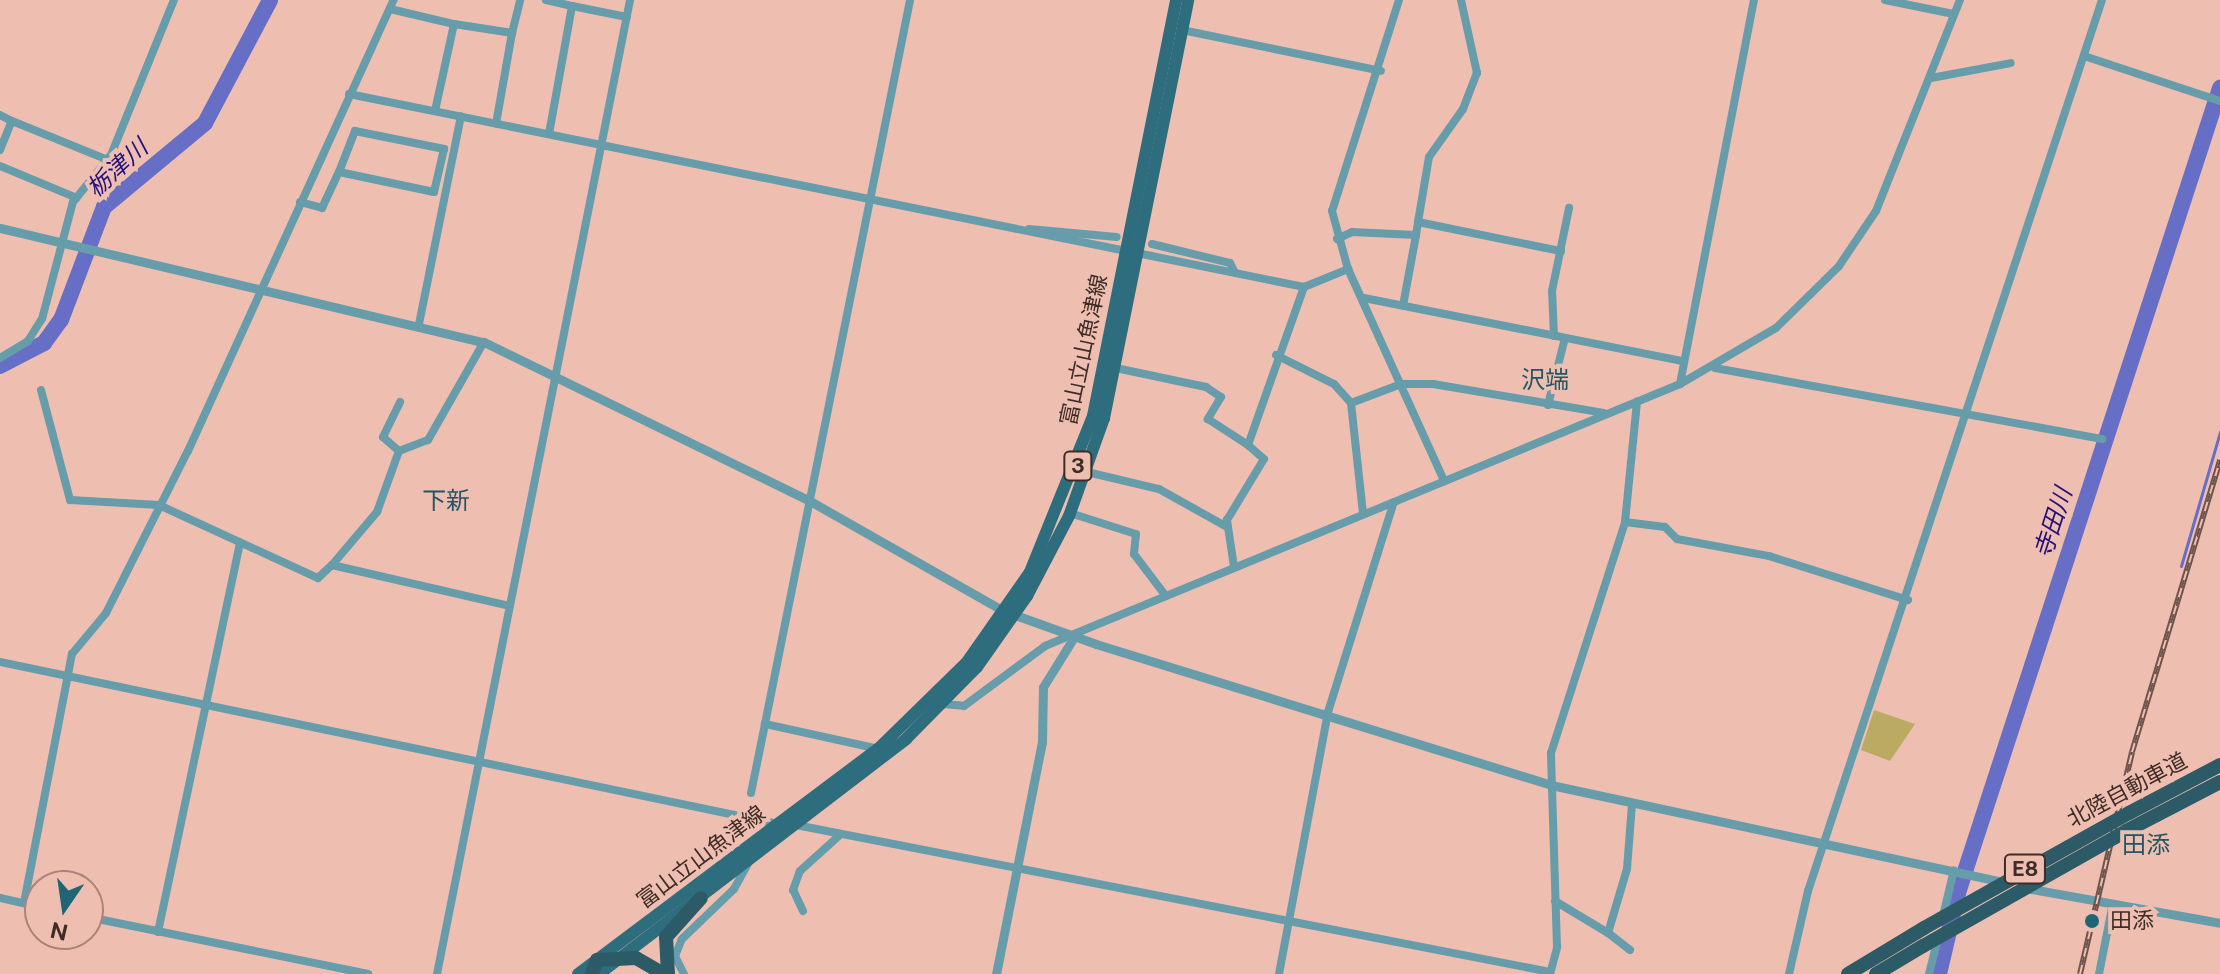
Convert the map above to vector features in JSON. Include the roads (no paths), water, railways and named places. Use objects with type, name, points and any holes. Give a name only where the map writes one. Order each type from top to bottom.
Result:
[{"type":"highway","name":"北陸自動車道","points":[[1848,974],[1924,928],[2220,765]]},
{"type":"highway","name":"北陸自動車道","points":[[1876,974],[2126,831],[2220,782]]},
{"type":"highway","points":[[666,974],[666,937],[701,898]]},
{"type":"highway","points":[[596,969],[621,958],[644,959],[666,974]]},
{"type":"main road","name":"富山立山魚津線","points":[[1132,252],[1176,0]]},
{"type":"main road","name":"富山立山魚津線","points":[[621,958],[796,825],[943,704],[1010,613],[1070,513],[1087,472],[1188,0]]},
{"type":"main road","name":"富山立山魚津線","points":[[578,974],[596,969],[778,824],[884,750],[1010,613],[1078,466],[1108,366]]},
{"type":"street","points":[[0,358],[28,341],[42,319],[77,198],[108,160],[174,0]]},
{"type":"street","points":[[496,124],[520,0]]},
{"type":"street","points":[[546,0],[627,17]]},
{"type":"street","points":[[437,974],[630,0]]},
{"type":"street","points":[[751,793],[910,0]]},
{"type":"street","points":[[1399,0],[1381,71],[1334,190],[1337,239],[1444,481]]},
{"type":"street","points":[[1403,306],[1429,157],[1463,109],[1477,73],[1461,0]]},
{"type":"street","points":[[1680,384],[1754,0]]},
{"type":"street","points":[[1888,0],[1954,14]]},
{"type":"street","points":[[943,704],[964,706],[1029,654],[1680,384],[1715,368],[1776,328],[1839,266],[1876,211],[1960,0]]},
{"type":"street","points":[[1789,974],[1826,846],[2102,0]]},
{"type":"street","points":[[30,870],[66,676],[159,505],[392,4],[454,24],[512,33]]},
{"type":"street","points":[[549,134],[572,6]]},
{"type":"street","points":[[435,111],[454,24]]},
{"type":"street","points":[[1182,30],[1381,71]]},
{"type":"street","points":[[2084,56],[2220,101]]},
{"type":"street","points":[[1931,78],[2011,63]]},
{"type":"street","points":[[349,94],[1304,287],[1348,269]]},
{"type":"street","points":[[0,115],[108,160]]},
{"type":"street","points":[[419,324],[461,116]]},
{"type":"street","points":[[0,150],[12,121]]},
{"type":"street","points":[[300,202],[322,208],[355,131],[444,149],[434,192],[339,172]]},
{"type":"street","points":[[0,166],[77,198]]},
{"type":"street","points":[[1554,336],[1561,251],[1569,208]]},
{"type":"street","points":[[1418,222],[1561,251]]},
{"type":"street","points":[[0,228],[419,324],[484,342],[810,501],[1010,613],[1074,637],[1328,712],[1551,785],[1826,846],[1954,870],[2112,908],[2220,923]]},
{"type":"street","points":[[1028,229],[1117,237]]},
{"type":"street","points":[[1337,239],[1352,232],[1416,235]]},
{"type":"street","points":[[1152,244],[1230,263],[1235,273]]},
{"type":"street","points":[[1248,445],[1276,355],[1304,287]]},
{"type":"street","points":[[1364,298],[1683,361]]},
{"type":"street","points":[[1548,405],[1565,338]]},
{"type":"street","points":[[41,390],[70,500],[159,505],[318,578],[377,512],[399,451],[428,440],[484,342]]},
{"type":"street","points":[[1276,355],[1334,384],[1351,403],[1363,513]]},
{"type":"street","points":[[1108,366],[1206,387],[1221,397],[1208,419],[1264,459],[1227,527],[1234,567]]},
{"type":"street","points":[[1715,368],[2103,439]]},
{"type":"street","points":[[1351,403],[1401,384],[1605,413]]},
{"type":"street","points":[[399,451],[383,437],[400,402]]},
{"type":"street","points":[[796,825],[1550,973],[1555,901],[1551,753],[1625,522],[1637,402]]},
{"type":"street","points":[[1087,472],[1159,489],[1227,527]]},
{"type":"street","points":[[1279,974],[1328,712],[1394,502]]},
{"type":"street","points":[[1070,513],[1136,534],[1134,554],[1165,595]]},
{"type":"street","points":[[1625,522],[1665,527],[1677,539],[1769,556],[1908,600]]},
{"type":"street","points":[[158,932],[240,544]]},
{"type":"street","points":[[332,565],[509,606]]},
{"type":"street","points":[[996,974],[1042,742],[1043,687],[1074,637]]},
{"type":"street","points":[[0,662],[778,824]]},
{"type":"street","points":[[765,724],[884,750]]},
{"type":"street","points":[[1608,933],[1627,869],[1632,804]]},
{"type":"street","points":[[803,911],[793,890],[800,871],[841,834]]},
{"type":"street","points":[[684,974],[675,956],[682,939],[734,889],[751,858]]},
{"type":"street","points":[[1929,974],[1954,870]]},
{"type":"street","points":[[0,898],[24,903]]},
{"type":"street","points":[[1555,901],[1630,950]]},
{"type":"street","points":[[2099,974],[2112,908]]},
{"type":"street","points":[[104,920],[368,974]]},
{"type":"waterway","name":"栃津川","points":[[0,366],[44,343],[61,320],[104,207],[205,123],[270,0]]},
{"type":"waterway","name":"寺田川","points":[[1939,974],[1958,893],[2220,88]]},
{"type":"waterway","points":[[2181,566],[2220,432]]},
{"type":"railway","points":[[2080,974],[2132,752],[2220,460]]},
{"type":"place","name":"田添","points":[[2092,921]]},
{"type":"district","name":"沢端","points":[[1545,380]]},
{"type":"district","name":"下新","points":[[446,501]]},
{"type":"district","name":"田添","points":[[2146,845]]}]
